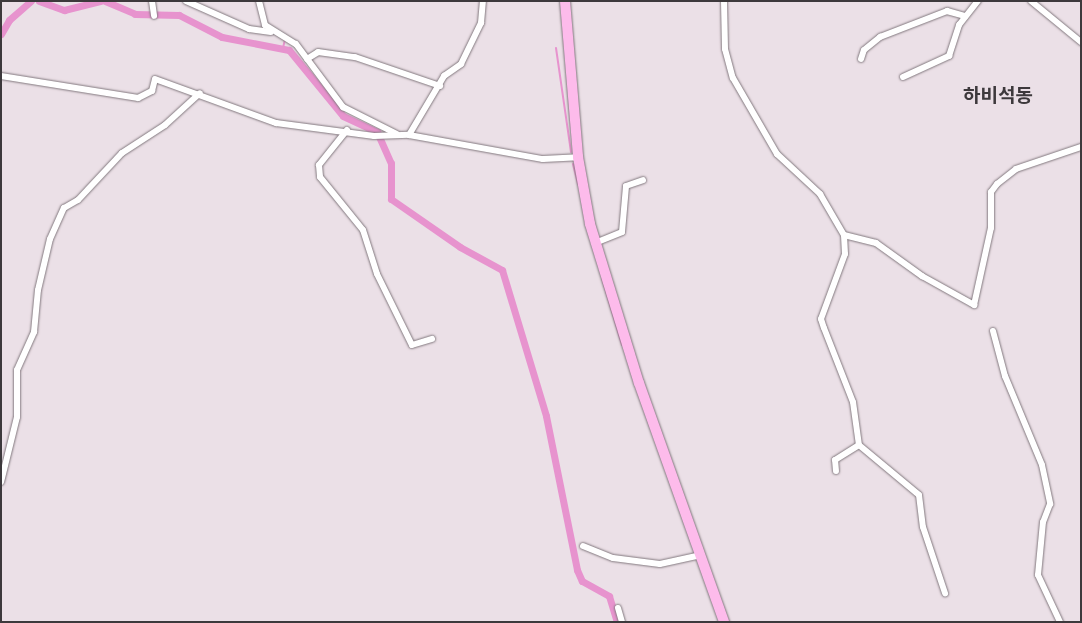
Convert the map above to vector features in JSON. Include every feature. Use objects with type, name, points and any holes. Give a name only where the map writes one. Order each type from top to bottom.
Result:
[{"type":"main road","points":[[565,1],[578,157],[595,243],[636,374],[724,622]]},
{"type":"street","points":[[152,1],[154,13]]},
{"type":"street","points":[[186,1],[250,29],[271,32],[284,40],[307,59],[343,107],[401,135]]},
{"type":"street","points":[[259,1],[260,14],[271,32]]},
{"type":"street","points":[[409,135],[440,86],[444,76],[461,64],[481,23],[483,1]]},
{"type":"street","points":[[724,1],[725,49],[733,78],[777,154],[820,194],[844,235],[842,268],[821,319],[852,402],[859,445],[919,495],[923,527],[945,593]]},
{"type":"street","points":[[903,77],[949,56],[965,16],[978,1]]},
{"type":"street","points":[[1031,1],[1081,42]]},
{"type":"street","points":[[861,59],[864,50],[880,38],[947,11],[965,16]]},
{"type":"street","points":[[307,59],[318,52],[355,57],[440,86]]},
{"type":"street","points":[[1,76],[138,98],[152,91],[155,78],[200,93],[276,124],[347,130],[374,136],[409,135],[536,158],[578,157]]},
{"type":"street","points":[[1,482],[17,417],[17,370],[34,332],[38,290],[64,208],[78,200],[122,153],[165,125],[200,93]]},
{"type":"street","points":[[347,130],[321,161],[320,177],[363,230],[377,274],[412,345],[432,338]]},
{"type":"street","points":[[844,235],[876,243],[922,276],[974,304],[991,228],[991,192],[997,184],[1042,158],[1081,147]]},
{"type":"street","points":[[595,243],[622,232],[626,186],[643,180]]},
{"type":"street","points":[[993,331],[1005,376],[1042,465],[1050,504],[1043,522],[1038,576],[1060,622]]},
{"type":"street","points":[[836,471],[835,460],[859,445]]},
{"type":"street","points":[[583,546],[613,558],[660,564],[701,555]]},
{"type":"street","points":[[618,608],[622,622]]},
{"type":"waterway","points":[[1,34],[9,20],[31,1]]},
{"type":"waterway","points":[[39,1],[64,10],[101,1]]},
{"type":"waterway","points":[[105,1],[135,14],[179,15],[222,37],[289,50],[343,116],[377,132],[391,163],[391,199],[460,247],[502,270],[546,416],[577,570],[582,581],[609,596],[617,622]]},
{"type":"waterway","points":[[283,48],[285,39]]},
{"type":"waterway","points":[[556,48],[571,152]]},
{"type":"waterway","points":[[573,164],[578,184]]},
{"type":"waterway","points":[[602,278],[622,345]]},
{"type":"district","name":"하비석동","points":[[998,96]]}]
